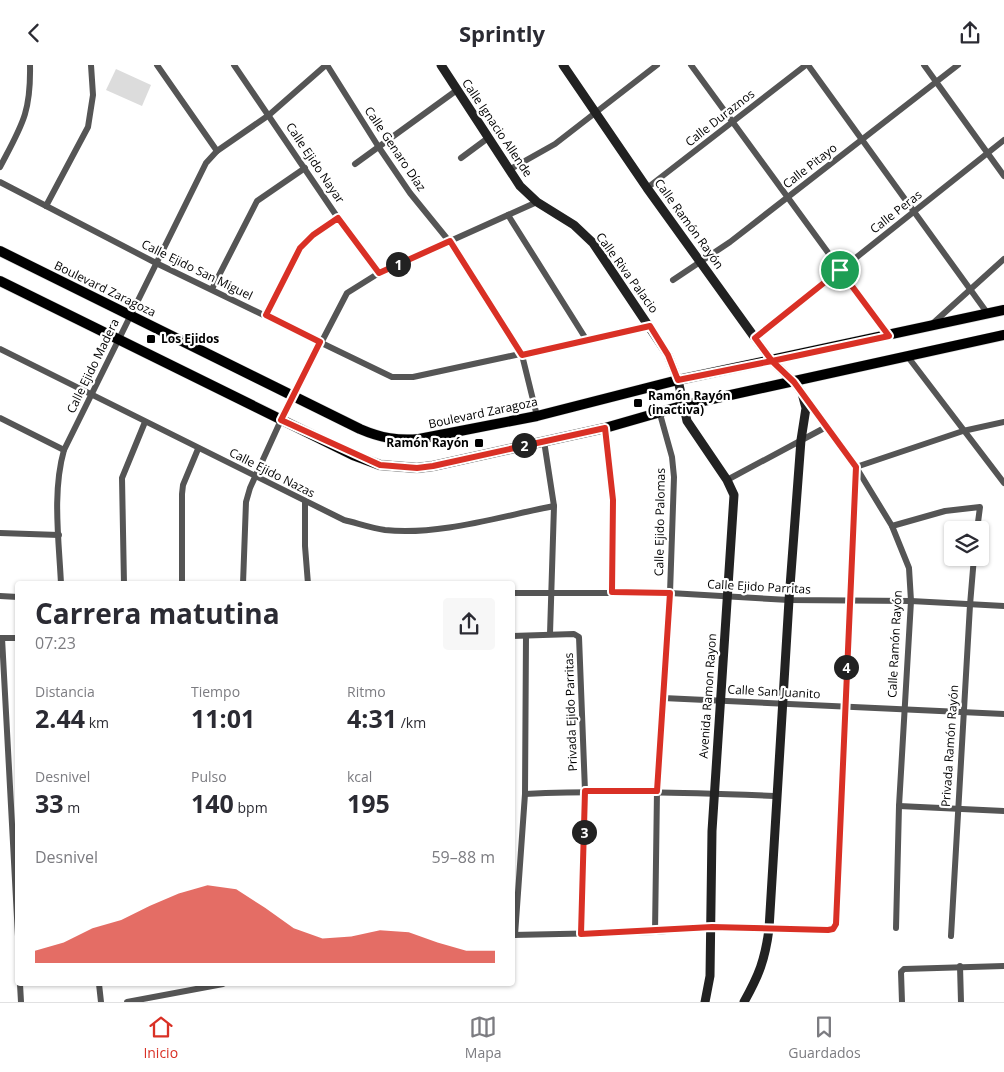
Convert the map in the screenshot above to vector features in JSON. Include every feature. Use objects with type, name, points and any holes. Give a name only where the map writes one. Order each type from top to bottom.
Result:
[{"type":"main road","name":"Calle Ignacio Allende","points":[[441,65],[520,186],[537,202]]},
{"type":"main road","name":"Calle Ramón Rayón","points":[[563,65],[647,188],[755,338],[772,361],[794,382],[802,393]]},
{"type":"main road","name":"Calle Riva Palacio","points":[[537,202],[559,214],[594,243],[668,355],[678,380],[684,405]]},
{"type":"main road","name":"Boulevard Zaragoza","points":[[0,251],[360,429],[379,437],[400,440],[420,439],[537,415],[678,380],[1004,310]]},
{"type":"main road","points":[[0,281],[365,460],[380,465],[402,467],[433,466],[605,428],[684,405],[1004,335]]},
{"type":"main road","points":[[744,1002],[760,975],[765,958],[769,929],[789,601],[801,440],[806,408],[802,393]]},
{"type":"main road","name":"Avenida Ramon Rayon","points":[[684,405],[684,413],[690,427],[727,480],[734,500],[714,794],[710,976],[704,1002]]},
{"type":"street","points":[[0,167],[27,113],[30,101],[30,65]]},
{"type":"street","points":[[46,206],[88,127],[93,95],[91,65]]},
{"type":"street","points":[[157,65],[217,151]]},
{"type":"street","name":"Calle Ejido Nayar","points":[[234,65],[338,218],[379,273]]},
{"type":"street","name":"Calle Ejido Madera","points":[[61,581],[59,466],[64,451],[206,163],[217,151],[269,115],[326,65]]},
{"type":"street","name":"Calle Genaro Díaz","points":[[326,65],[378,147],[410,193],[450,241],[522,355],[537,415]]},
{"type":"street","points":[[509,170],[555,144],[657,65]]},
{"type":"street","points":[[691,65],[889,336]]},
{"type":"street","points":[[807,65],[988,314]]},
{"type":"street","name":"Calle Duraznos","points":[[647,188],[807,65]]},
{"type":"street","points":[[924,65],[1004,176]]},
{"type":"street","name":"Calle Pitayo","points":[[673,280],[730,242],[958,65]]},
{"type":"street","points":[[355,163],[457,90]]},
{"type":"street","points":[[461,158],[488,138]]},
{"type":"street","name":"Calle Peras","points":[[755,338],[1004,139]]},
{"type":"street","points":[[212,289],[258,201],[305,168]]},
{"type":"street","name":"Calle Ejido San Miguel","points":[[0,182],[156,263],[392,377],[401,378],[522,355],[650,326]]},
{"type":"street","points":[[243,581],[246,502],[255,476],[320,342],[347,293],[379,273],[537,202]]},
{"type":"street","points":[[508,215],[586,339]]},
{"type":"street","points":[[266,315],[300,248],[313,235],[338,218]]},
{"type":"street","points":[[927,328],[1004,259]]},
{"type":"street","name":"Calle Ejido Nazas","points":[[0,349],[344,520],[385,530],[416,530],[451,526],[554,506]]},
{"type":"street","points":[[908,357],[1004,483]]},
{"type":"street","name":"Calle Ramón Rayón","points":[[802,393],[828,426],[856,467],[892,526],[909,568],[911,601],[899,806],[896,928]]},
{"type":"street","name":"Calle Ejido Palomas","points":[[655,931],[657,791],[670,593],[674,467],[660,413]]},
{"type":"street","points":[[0,418],[64,451]]},
{"type":"street","points":[[124,581],[122,478],[145,422]]},
{"type":"street","points":[[515,935],[581,934],[712,927],[831,930],[836,921],[856,467],[963,431],[1004,423]]},
{"type":"street","points":[[727,480],[828,426]]},
{"type":"street","points":[[605,428],[613,500],[612,592]]},
{"type":"street","points":[[515,636],[550,634],[554,506],[544,441]]},
{"type":"street","points":[[182,581],[183,485],[198,449]]},
{"type":"street","points":[[305,502],[305,546],[308,581]]},
{"type":"street","points":[[892,526],[945,511],[980,507],[978,521]]},
{"type":"street","points":[[0,533],[59,535]]},
{"type":"street","name":"Privada Ramón Rayón","points":[[951,936],[957,809],[973,566]]},
{"type":"street","name":"Calle Ejido Parritas","points":[[515,593],[670,593],[789,601],[911,601],[1004,606]]},
{"type":"street","points":[[0,596],[15,597]]},
{"type":"street","name":"Privada Ejido Parritas","points":[[550,634],[576,634],[580,639],[585,791],[581,934]]},
{"type":"street","points":[[515,922],[525,795],[526,635]]},
{"type":"street","points":[[15,638],[1,638],[15,884]]},
{"type":"street","name":"Calle San Juanito","points":[[662,699],[1004,714]]},
{"type":"street","points":[[525,795],[585,791],[657,791],[777,796]]},
{"type":"street","points":[[899,806],[1004,811]]},
{"type":"street","points":[[960,966],[961,1002]]},
{"type":"street","points":[[902,1002],[902,969],[1004,966]]},
{"type":"street","points":[[20,986],[21,1002]]},
{"type":"street","points":[[99,986],[101,1002]]},
{"type":"street","points":[[127,1002],[212,986]]},
{"type":"shaded area","points":[[116,69],[151,85],[142,106],[106,90]]},
{"type":"place","name":"Los Ejidos","points":[[151,339]]},
{"type":"place","name":"Ramón Rayón (inactiva)","points":[[638,403]]},
{"type":"place","name":"Ramón Rayón","points":[[479,443]]},
{"type":"route","points":[[840,270],[755,338],[772,361],[678,380],[668,355],[650,326],[522,355],[450,241],[379,273],[338,218],[313,235],[300,248],[266,315],[320,342],[281,420],[365,460],[380,465],[417,468],[433,466],[605,428],[612,477],[613,500],[612,592],[670,593],[657,791],[585,791],[581,934],[712,927],[831,930],[836,924],[856,467],[828,426],[794,382],[772,361],[889,336],[840,270]]}]
